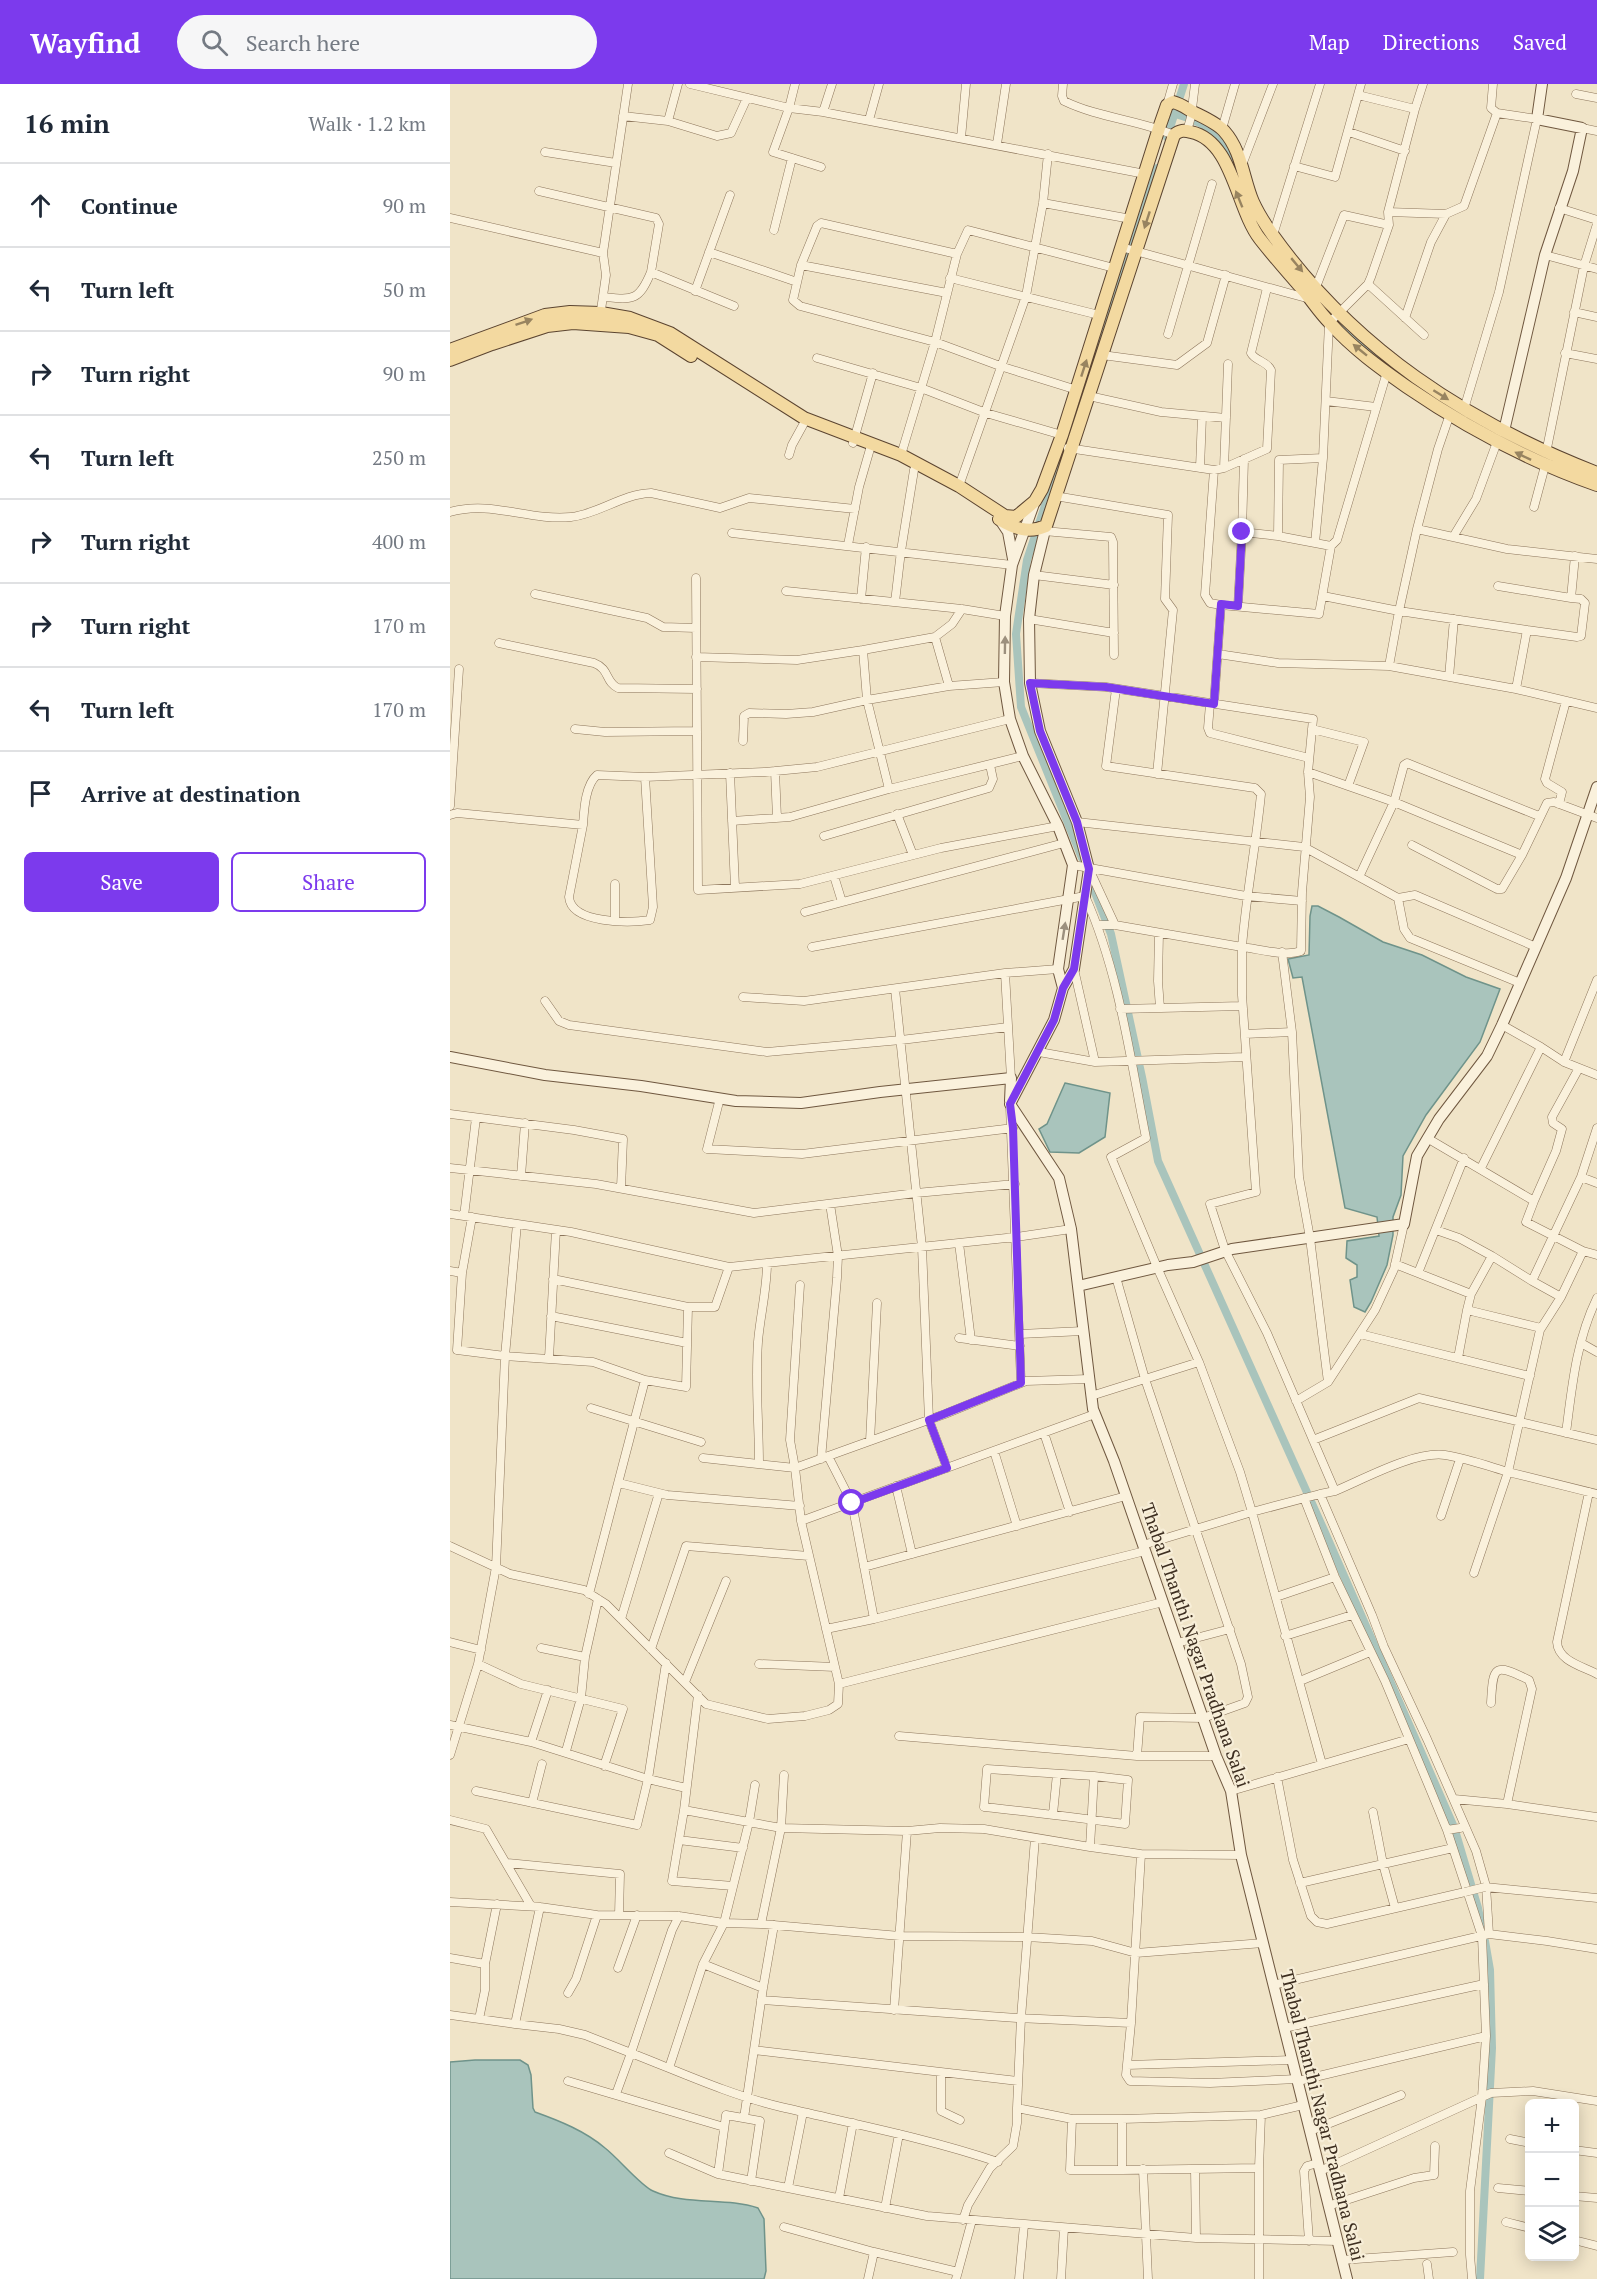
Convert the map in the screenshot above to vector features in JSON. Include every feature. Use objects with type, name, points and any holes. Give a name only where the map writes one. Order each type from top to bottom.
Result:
[{"type":"main road","points":[[1504,431],[1545,255],[1573,171],[1582,128],[1537,119],[1542,84]]},
{"type":"main road","points":[[1177,120],[1222,129],[1233,144],[1253,201],[1273,235],[1316,286],[1334,318],[1387,372],[1497,442],[1597,473]]},
{"type":"main road","points":[[1013,563],[1036,532],[1055,496],[1077,390],[1114,268],[1129,250],[1131,219],[1145,174],[1177,120]]},
{"type":"main road","points":[[450,360],[547,326],[600,319],[630,318],[670,333],[804,418],[854,440],[958,492],[1004,518],[1019,515],[1035,501],[1089,396],[1129,250],[1177,120]]},
{"type":"main road","points":[[1177,120],[1213,144],[1224,159],[1241,204],[1256,234],[1310,299],[1366,339],[1412,376],[1546,459],[1597,485]]},
{"type":"main road","points":[[450,350],[545,315],[570,312],[658,335],[803,425],[901,455],[959,486],[1014,527],[1036,532]]},
{"type":"main road","points":[[1010,1104],[1039,1052],[1054,1020],[1063,988],[1074,969],[1085,896],[1084,870],[1077,825],[1040,731],[1030,683],[1029,619],[1034,575],[1035,501]]},
{"type":"main road","points":[[1004,518],[1013,563],[1005,616],[1004,682],[1010,718],[1023,756],[1061,834],[1084,870]]},
{"type":"main road","points":[[1078,1286],[1156,1267],[1193,1262],[1221,1251],[1393,1226],[1417,1156],[1439,1119],[1487,1056],[1502,1025],[1593,817],[1597,787]]},
{"type":"main road","points":[[1061,834],[1077,825]]},
{"type":"main road","points":[[1063,988],[1058,969],[1069,899],[1084,870]]},
{"type":"main road","points":[[450,1057],[545,1075],[736,1101],[801,1103],[1011,1078],[1010,1104]]},
{"type":"main road","name":"Thabal Thanthi Nagar Pradhana Salai","points":[[1010,1104],[1059,1178],[1071,1229],[1095,1414],[1126,1496],[1216,1756],[1231,1791],[1241,1855],[1347,2279]]},
{"type":"street","points":[[600,319],[606,275],[603,253],[628,84]]},
{"type":"street","points":[[668,121],[678,84]]},
{"type":"street","points":[[690,84],[789,108],[823,111],[1145,174]]},
{"type":"street","points":[[795,84],[773,152],[821,167]]},
{"type":"street","points":[[823,111],[832,84]]},
{"type":"street","points":[[869,120],[879,84]]},
{"type":"street","points":[[961,138],[966,84]]},
{"type":"street","points":[[997,144],[1006,84]]},
{"type":"street","points":[[1063,84],[1064,102],[1078,108],[1177,120]]},
{"type":"street","points":[[1173,84],[1177,120]]},
{"type":"street","points":[[1177,120],[1195,84]]},
{"type":"street","points":[[1222,129],[1235,84]]},
{"type":"street","points":[[1242,166],[1273,84]]},
{"type":"street","points":[[1273,235],[1320,84]]},
{"type":"street","points":[[1294,166],[1335,177],[1361,84]]},
{"type":"street","points":[[1315,543],[1334,318],[1368,284],[1389,225],[1388,212],[1414,109],[1423,84]]},
{"type":"street","points":[[1464,409],[1498,292],[1537,119],[1497,113],[1491,108],[1493,84]]},
{"type":"street","points":[[1576,94],[1597,98]]},
{"type":"street","points":[[1358,95],[1414,109]]},
{"type":"street","points":[[623,116],[668,121],[717,136],[724,135],[731,133],[747,98]]},
{"type":"street","points":[[1388,212],[1446,213],[1460,209],[1467,201],[1497,113]]},
{"type":"street","points":[[1582,128],[1597,131]]},
{"type":"street","points":[[1349,132],[1404,151]]},
{"type":"street","points":[[545,152],[616,163]]},
{"type":"street","points":[[959,486],[1026,296],[1043,203],[1048,154]]},
{"type":"street","points":[[774,230],[792,158]]},
{"type":"street","points":[[1168,334],[1212,184]]},
{"type":"street","points":[[539,192],[658,220],[651,273],[643,291],[635,296],[622,299],[604,297]]},
{"type":"street","points":[[695,291],[730,195]]},
{"type":"street","points":[[1043,203],[1131,219]]},
{"type":"street","points":[[1534,507],[1546,459],[1565,353],[1584,266],[1597,222],[1559,208]]},
{"type":"street","points":[[1405,318],[1431,242],[1446,213]]},
{"type":"street","points":[[1316,286],[1344,215],[1389,225]]},
{"type":"street","points":[[450,218],[603,253]]},
{"type":"street","points":[[957,254],[821,223],[817,226],[801,266],[793,300],[800,306],[935,342],[1000,366],[1077,390]]},
{"type":"street","points":[[901,455],[935,342],[957,254],[968,230],[1114,268]]},
{"type":"street","points":[[1129,250],[1310,299]]},
{"type":"street","points":[[709,252],[797,282]]},
{"type":"street","points":[[1545,255],[1597,269]]},
{"type":"street","points":[[801,266],[947,293]]},
{"type":"street","points":[[651,273],[734,306]]},
{"type":"street","points":[[1102,355],[1177,365],[1207,343],[1226,275]]},
{"type":"street","points":[[950,278],[1099,315]]},
{"type":"street","points":[[1368,284],[1424,335]]},
{"type":"street","points":[[817,358],[921,388],[1064,444],[1214,470],[1224,468],[1267,449],[1271,370],[1268,364],[1253,357],[1251,353],[1267,288]]},
{"type":"street","points":[[1574,312],[1597,317]]},
{"type":"street","points":[[1565,353],[1597,358]]},
{"type":"street","points":[[1224,468],[1228,364]]},
{"type":"street","points":[[1214,470],[1205,595],[1210,603],[1319,614],[1331,546],[1337,540],[1387,372]]},
{"type":"street","points":[[854,440],[873,373]]},
{"type":"street","points":[[1089,396],[1161,412],[1226,418]]},
{"type":"street","points":[[1326,401],[1376,407]]},
{"type":"street","points":[[1389,666],[1417,529],[1438,449],[1450,414]]},
{"type":"street","points":[[1200,468],[1202,416]]},
{"type":"street","points":[[789,455],[803,425]]},
{"type":"street","points":[[1453,537],[1476,499],[1497,442]]},
{"type":"street","points":[[848,545],[870,449]]},
{"type":"street","points":[[1278,536],[1279,460],[1323,458]]},
{"type":"street","points":[[1238,606],[1244,459]]},
{"type":"street","points":[[896,602],[901,551],[914,470]]},
{"type":"street","points":[[450,512],[484,507],[540,517],[573,517],[596,511],[639,493],[651,493],[720,508],[749,498],[855,509]]},
{"type":"street","points":[[1055,496],[1168,514],[1165,599],[1173,610],[1157,774]]},
{"type":"street","points":[[1417,529],[1507,549],[1597,559]]},
{"type":"street","points":[[1036,532],[1111,537],[1113,542],[1114,655]]},
{"type":"street","points":[[1242,532],[1331,546]]},
{"type":"street","points":[[732,533],[1013,563]]},
{"type":"street","points":[[861,599],[866,547]]},
{"type":"street","points":[[1571,598],[1575,556]]},
{"type":"street","points":[[1034,575],[1114,585]]},
{"type":"street","points":[[696,578],[698,890],[800,884],[941,848],[1061,834]]},
{"type":"street","points":[[1323,596],[1400,611],[1577,638],[1581,636],[1585,603],[1581,600],[1498,586]]},
{"type":"street","points":[[786,591],[962,609],[1005,616]]},
{"type":"street","points":[[535,594],[647,618],[663,627],[696,628]]},
{"type":"street","points":[[1221,604],[1218,654],[1208,728],[1210,733],[1309,758]]},
{"type":"street","points":[[696,657],[797,660],[863,650],[935,637],[952,624],[962,609]]},
{"type":"street","points":[[1029,619],[1114,633]]},
{"type":"street","points":[[1449,677],[1454,619]]},
{"type":"street","points":[[1516,689],[1527,630]]},
{"type":"street","points":[[935,637],[949,686]]},
{"type":"street","points":[[499,643],[602,666],[612,685],[618,688],[697,689]]},
{"type":"street","points":[[863,650],[867,699],[889,789]]},
{"type":"street","points":[[1218,654],[1278,663],[1389,666],[1516,689],[1597,708]]},
{"type":"street","points":[[450,806],[456,673]]},
{"type":"street","points":[[742,741],[744,716],[749,713],[813,712],[867,699],[949,686],[1004,682]]},
{"type":"street","points":[[1030,683],[1116,689],[1313,719],[1308,772],[1310,797],[1304,847],[1303,948],[1299,953],[1242,947],[1114,925],[1098,925]]},
{"type":"street","points":[[1116,689],[1106,766],[1255,788],[1261,794],[1256,841],[1246,896],[1242,947],[1242,1006],[1256,1192],[1210,1204],[1221,1251],[1267,1333],[1335,1491]]},
{"type":"street","points":[[1559,804],[1563,792],[1547,783],[1545,779],[1566,701]]},
{"type":"street","points":[[645,777],[653,907],[650,920],[615,921],[591,916],[575,909],[569,903],[569,897],[593,778],[603,774],[645,777],[817,767],[1010,718]]},
{"type":"street","points":[[575,729],[605,732],[697,731]]},
{"type":"street","points":[[1312,729],[1364,742],[1348,786]]},
{"type":"street","points":[[732,821],[790,817],[889,789],[1023,756]]},
{"type":"street","points":[[1359,877],[1394,802],[1404,765],[1410,763],[1539,816]]},
{"type":"street","points":[[824,836],[988,788],[993,779],[990,765]]},
{"type":"street","points":[[775,771],[777,818]]},
{"type":"street","points":[[1308,772],[1394,802],[1522,855]]},
{"type":"street","points":[[730,773],[735,887]]},
{"type":"street","points":[[1412,845],[1497,889],[1502,889],[1522,855],[1546,803],[1550,801],[1593,817]]},
{"type":"street","points":[[450,815],[457,813],[583,825]]},
{"type":"street","points":[[897,814],[913,855]]},
{"type":"street","points":[[1077,825],[1304,847],[1398,898],[1415,895],[1536,946]]},
{"type":"street","points":[[805,912],[1061,834]]},
{"type":"street","points":[[1084,870],[1246,896],[1302,901]]},
{"type":"street","points":[[1084,870],[1114,925]]},
{"type":"street","points":[[834,876],[842,902]]},
{"type":"street","points":[[615,884],[615,921]]},
{"type":"street","points":[[812,947],[1085,896],[1098,925],[1114,977],[1146,1138],[1111,1157],[1156,1267],[1199,1362],[1240,1472],[1322,1764]]},
{"type":"street","points":[[1398,898],[1404,929],[1410,938],[1520,983]]},
{"type":"street","points":[[1158,933],[1158,981],[1161,1008]]},
{"type":"street","points":[[1282,952],[1292,1032],[1299,1177],[1310,1238],[1328,1382]]},
{"type":"street","points":[[743,997],[804,1001],[1058,969]]},
{"type":"street","points":[[1074,969],[1095,1062]]},
{"type":"street","points":[[1005,974],[1011,1078]]},
{"type":"street","points":[[1564,1062],[1594,999],[1597,980]]},
{"type":"street","points":[[895,989],[922,1247],[929,1420],[947,1468]]},
{"type":"street","points":[[545,1001],[559,1021],[569,1025],[767,1052],[901,1040],[1008,1027]]},
{"type":"street","points":[[1121,1009],[1242,1006]]},
{"type":"street","points":[[1502,1025],[1564,1062],[1597,1075]]},
{"type":"street","points":[[1245,1034],[1292,1032]]},
{"type":"street","points":[[1481,1168],[1541,1047]]},
{"type":"street","points":[[1039,1052],[1095,1062],[1246,1057]]},
{"type":"street","points":[[1579,1068],[1552,1117],[1552,1123],[1562,1129],[1556,1151],[1526,1222],[1597,1256]]},
{"type":"street","points":[[720,1098],[707,1149],[802,1154],[1013,1128]]},
{"type":"street","points":[[1010,1104],[1013,1128],[1021,1383]]},
{"type":"street","points":[[450,1114],[574,1130],[623,1139],[621,1188]]},
{"type":"street","points":[[476,1118],[454,1350],[593,1362],[645,1380],[686,1387],[688,1307]]},
{"type":"street","points":[[521,1176],[525,1124]]},
{"type":"street","points":[[1532,1281],[1581,1177],[1597,1128]]},
{"type":"street","points":[[1427,1138],[1534,1201]]},
{"type":"street","points":[[1419,1273],[1464,1158]]},
{"type":"street","points":[[450,1168],[596,1184],[754,1214],[916,1193],[1015,1184]]},
{"type":"street","points":[[1581,1177],[1597,1184]]},
{"type":"street","points":[[830,1204],[838,1256],[824,1457],[852,1503],[874,1619]]},
{"type":"street","points":[[450,1214],[556,1230],[729,1268],[1071,1229]]},
{"type":"street","points":[[450,1755],[478,1664],[496,1567],[505,1356],[517,1224]]},
{"type":"street","points":[[1296,1401],[1328,1382],[1375,1310],[1395,1264],[1393,1226]]},
{"type":"street","points":[[549,1358],[556,1230]]},
{"type":"street","points":[[1436,1230],[1459,1238],[1561,1297]]},
{"type":"street","points":[[959,1243],[971,1340]]},
{"type":"street","points":[[1474,1572],[1508,1472],[1541,1328],[1561,1297],[1583,1251]]},
{"type":"street","points":[[1458,1358],[1472,1294],[1492,1256]]},
{"type":"street","points":[[759,1464],[758,1345],[766,1263]]},
{"type":"street","points":[[1395,1264],[1472,1294]]},
{"type":"street","points":[[553,1279],[688,1307],[715,1307],[729,1268]]},
{"type":"street","points":[[450,1271],[462,1274]]},
{"type":"street","points":[[1116,1277],[1145,1379],[1230,1629],[1248,1697],[1245,1703],[1203,1718],[1140,1717],[1137,1756]]},
{"type":"street","points":[[450,1546],[510,1574],[589,1593],[621,1619],[706,1704],[768,1719],[805,1716],[829,1710],[838,1704],[839,1684],[801,1521],[790,1440],[800,1285]]},
{"type":"street","points":[[1566,1433],[1581,1343],[1597,1298]]},
{"type":"street","points":[[870,1441],[877,1303]]},
{"type":"street","points":[[1467,1310],[1541,1328]]},
{"type":"street","points":[[551,1316],[687,1343]]},
{"type":"street","points":[[1020,1334],[1083,1331]]},
{"type":"street","points":[[1360,1334],[1530,1376]]},
{"type":"street","points":[[959,1338],[1020,1346]]},
{"type":"street","points":[[1581,1343],[1597,1352]]},
{"type":"street","points":[[1091,1396],[1199,1362]]},
{"type":"street","points":[[703,1458],[795,1468],[929,1420],[1026,1381],[1089,1378]]},
{"type":"street","points":[[589,1593],[645,1380]]},
{"type":"street","points":[[1313,1440],[1419,1398],[1597,1440]]},
{"type":"street","points":[[591,1408],[701,1442]]},
{"type":"street","points":[[801,1521],[1095,1414]]},
{"type":"street","points":[[1044,1432],[1070,1512]]},
{"type":"street","points":[[994,1451],[1017,1526]]},
{"type":"street","points":[[826,1629],[874,1619],[1144,1548],[1197,1528],[1335,1491],[1420,1457],[1445,1455],[1593,1493],[1557,1642],[1562,1657],[1597,1674]]},
{"type":"street","points":[[1441,1516],[1460,1459]]},
{"type":"street","points":[[619,1483],[658,1493],[800,1506]]},
{"type":"street","points":[[896,1486],[912,1554]]},
{"type":"street","points":[[621,1619],[658,1493]]},
{"type":"street","points":[[864,1568],[1126,1496]]},
{"type":"street","points":[[1311,1497],[1335,1577],[1385,1681],[1449,1830],[1453,1848],[1485,1935]]},
{"type":"street","points":[[1311,1497],[1454,1799],[1476,1851],[1485,1886],[1485,2096],[1470,2191],[1472,2279]]},
{"type":"street","points":[[651,1649],[686,1546],[809,1556]]},
{"type":"street","points":[[1276,1597],[1335,1577]]},
{"type":"street","points":[[685,1682],[726,1581]]},
{"type":"street","points":[[566,1751],[581,1698],[585,1657],[598,1599]]},
{"type":"street","points":[[839,1684],[1163,1602]]},
{"type":"street","points":[[1285,1636],[1352,1615]]},
{"type":"street","points":[[1177,1643],[1230,1629]]},
{"type":"street","points":[[450,1642],[481,1650]]},
{"type":"street","points":[[541,1648],[585,1657]]},
{"type":"street","points":[[1300,1681],[1370,1652]]},
{"type":"street","points":[[476,1791],[637,1826],[648,1779],[666,1663]]},
{"type":"street","points":[[478,1664],[521,1684],[623,1709],[604,1766]]},
{"type":"street","points":[[759,1664],[835,1667]]},
{"type":"street","points":[[1491,1703],[1493,1677],[1495,1672],[1501,1669],[1506,1669],[1531,1683],[1532,1689],[1507,1804]]},
{"type":"street","points":[[531,1742],[548,1690]]},
{"type":"street","points":[[698,1695],[684,1810],[672,1881],[734,1886]]},
{"type":"street","points":[[450,1725],[566,1751],[604,1766],[686,1788]]},
{"type":"street","points":[[899,1736],[1137,1756],[1216,1756]]},
{"type":"street","points":[[1231,1791],[1409,1739]]},
{"type":"street","points":[[532,1803],[542,1764]]},
{"type":"street","points":[[987,1769],[1057,1774],[1128,1780],[1125,1824],[984,1807],[987,1769]]},
{"type":"street","points":[[1053,1814],[1057,1774]]},
{"type":"street","points":[[761,1923],[781,1828],[784,1775]]},
{"type":"street","points":[[1090,1847],[1094,1776]]},
{"type":"street","points":[[1277,1777],[1293,1860],[1311,1916],[1317,1922],[1327,1924],[1485,1886],[1597,1898]]},
{"type":"street","points":[[669,2068],[703,1964],[724,1923],[749,1822],[755,1785]]},
{"type":"street","points":[[1454,1799],[1597,1817]]},
{"type":"street","points":[[684,1810],[781,1828],[907,1831],[940,1828],[984,1829],[1141,1854],[1241,1855]]},
{"type":"street","points":[[1373,1812],[1383,1864],[1395,1908]]},
{"type":"street","points":[[450,1820],[486,1829],[536,1906],[515,2024]]},
{"type":"street","points":[[1449,1830],[1460,1828]]},
{"type":"street","points":[[894,2010],[907,1831]]},
{"type":"street","points":[[963,2220],[976,2191],[990,2168],[1013,2146],[1017,2122],[1021,2018],[1035,1838]]},
{"type":"street","points":[[679,1840],[743,1848]]},
{"type":"street","points":[[1300,1883],[1453,1848]]},
{"type":"street","points":[[1141,1854],[1126,2075],[1132,2082],[1210,2083],[1297,2080],[1486,2036]]},
{"type":"street","points":[[507,1863],[620,1874],[619,1915]]},
{"type":"street","points":[[450,1902],[536,1906],[597,1915],[679,1916],[724,1923],[761,1923],[900,1936],[1027,1937],[1092,1941],[1136,1953],[1263,1943]]},
{"type":"street","points":[[479,2019],[485,1990],[485,1964],[497,1904]]},
{"type":"street","points":[[568,1994],[576,1979],[597,1915]]},
{"type":"street","points":[[618,1968],[637,1915]]},
{"type":"street","points":[[616,2094],[672,1930],[679,1916]]},
{"type":"street","points":[[744,2118],[762,1988],[774,1925]]},
{"type":"street","points":[[1274,1985],[1485,1935],[1597,1949]]},
{"type":"street","points":[[450,1958],[485,1964]]},
{"type":"street","points":[[703,1964],[762,1988]]},
{"type":"street","points":[[1284,2028],[1484,1984]]},
{"type":"street","points":[[761,2000],[1021,2018],[1131,2023]]},
{"type":"street","points":[[450,2015],[559,2029],[585,2035],[747,2097],[899,2134],[998,2162]]},
{"type":"street","points":[[754,2050],[1018,2081]]},
{"type":"street","points":[[1127,2065],[1292,2060]]},
{"type":"street","points":[[941,2073],[941,2111],[960,2120]]},
{"type":"street","points":[[568,2081],[724,2127]]},
{"type":"street","points":[[1309,2241],[1305,2171],[1307,2166],[1319,2167],[1485,2096],[1533,2091],[1597,2101]]},
{"type":"street","points":[[1310,2131],[1401,2095]]},
{"type":"street","points":[[1017,2108],[1072,2119],[1122,2119],[1261,2115],[1303,2104]]},
{"type":"street","points":[[788,2188],[803,2112]]},
{"type":"street","points":[[718,2174],[726,2115],[760,2121],[751,2181]]},
{"type":"street","points":[[1259,2279],[1261,2115]]},
{"type":"street","points":[[1072,2119],[1070,2170],[1259,2168]]},
{"type":"street","points":[[1122,2119],[1122,2170]]},
{"type":"street","points":[[839,2198],[853,2123]]},
{"type":"street","points":[[885,2208],[899,2134]]},
{"type":"street","points":[[1510,2139],[1525,2142]]},
{"type":"street","points":[[1328,2206],[1414,2178],[1434,2175],[1435,2146]]},
{"type":"street","points":[[1579,2151],[1597,2153]]},
{"type":"street","points":[[669,2153],[718,2174],[927,2216],[1196,2238],[1338,2241]]},
{"type":"street","points":[[1143,2169],[1148,2279]]},
{"type":"street","points":[[1195,2169],[1196,2238]]},
{"type":"street","points":[[1498,2188],[1525,2191]]},
{"type":"street","points":[[1579,2196],[1597,2198]]},
{"type":"street","points":[[784,2227],[957,2276],[972,2220]]},
{"type":"street","points":[[1506,2222],[1525,2227]]},
{"type":"street","points":[[1019,2279],[1024,2225]]},
{"type":"street","points":[[1061,2279],[1064,2228]]},
{"type":"street","points":[[1579,2241],[1597,2246]]},
{"type":"street","points":[[868,2279],[874,2252]]},
{"type":"street","points":[[1342,2260],[1453,2252]]},
{"type":"street","points":[[1427,2264],[1429,2279]]},
{"type":"water","points":[[1312,906],[1318,906],[1383,942],[1422,955],[1466,977],[1500,989],[1480,1042],[1426,1115],[1403,1156],[1401,1195],[1393,1217],[1393,1235],[1387,1265],[1365,1312],[1354,1307],[1350,1280],[1357,1277],[1357,1265],[1346,1258],[1347,1241],[1379,1236],[1377,1217],[1345,1208],[1302,977],[1293,978],[1288,959],[1309,955]]},
{"type":"water","points":[[1065,1083],[1110,1093],[1105,1137],[1079,1153],[1050,1152],[1039,1129],[1047,1124]]},
{"type":"water","points":[[520,2060],[528,2065],[535,2112],[589,2136],[642,2184],[653,2191],[666,2196],[758,2208],[764,2219],[766,2271],[764,2279],[450,2279],[450,2062]]},
{"type":"waterway","points":[[1167,137],[1184,84]]},
{"type":"waterway","points":[[1175,114],[1200,123],[1218,136],[1229,154],[1239,179]]},
{"type":"waterway","points":[[1074,416],[1157,168]]},
{"type":"waterway","points":[[1260,229],[1284,259]]},
{"type":"waterway","points":[[1311,291],[1352,336],[1386,365]]},
{"type":"waterway","points":[[1418,387],[1461,414]]},
{"type":"waterway","points":[[1067,439],[1027,560],[1016,634],[1021,707],[1082,858]]},
{"type":"waterway","points":[[1089,877],[1111,934],[1158,1161],[1454,1827],[1482,1929]]},
{"type":"waterway","points":[[1480,2279],[1492,2048],[1490,1970],[1485,1941]]},
{"type":"route","points":[[852,1503],[947,1468],[929,1420],[1021,1383],[1013,1128],[1010,1104],[1039,1052],[1054,1020],[1063,988],[1074,969],[1089,869],[1077,822],[1040,731],[1030,683],[1106,687],[1214,704],[1221,604],[1238,606],[1242,532]]}]
